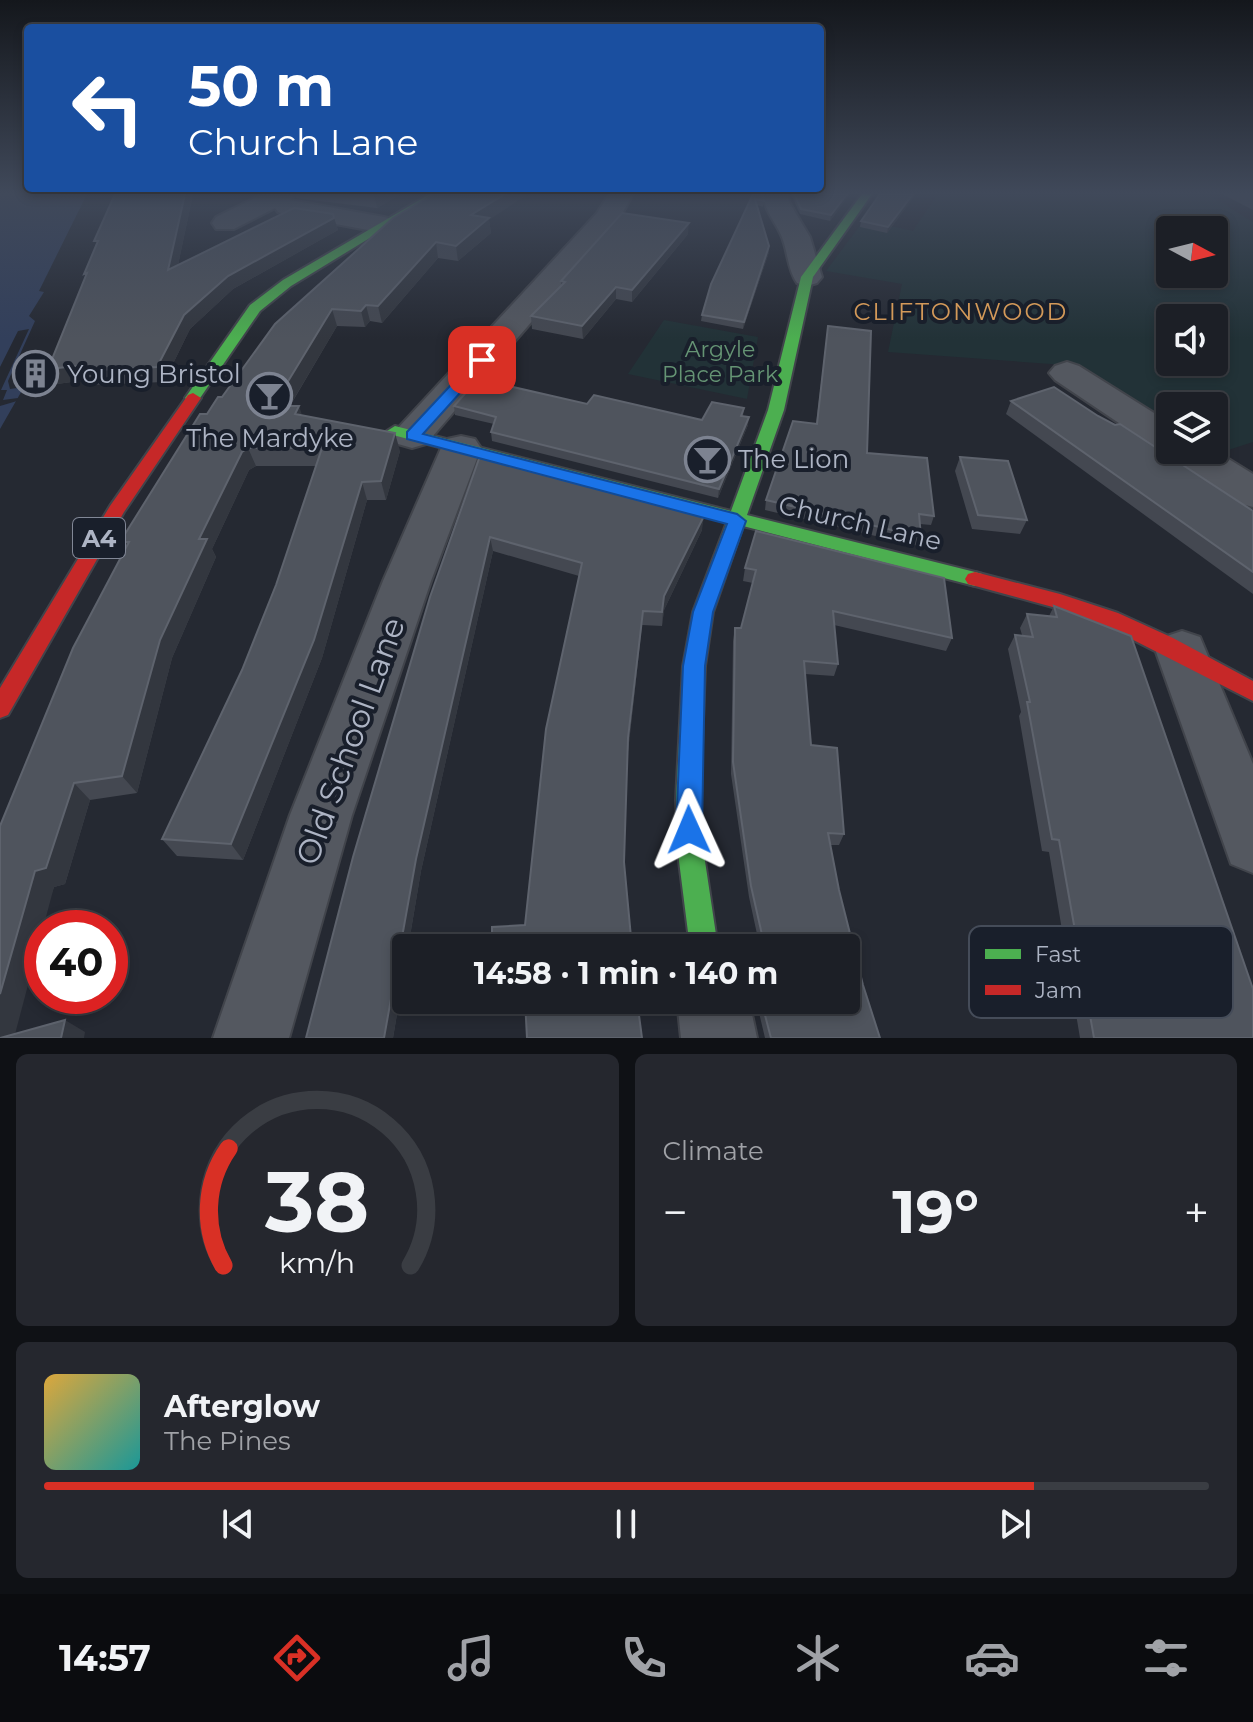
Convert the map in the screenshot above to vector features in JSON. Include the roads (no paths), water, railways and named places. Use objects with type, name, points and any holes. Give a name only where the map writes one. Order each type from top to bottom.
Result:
[{"type":"street","name":"A4","points":[[0,708],[116,510],[255,308],[287,283],[355,242]]},
{"type":"street","name":"A4","points":[[304,294],[356,242]]},
{"type":"street","name":"Old School Lane","points":[[251,1038],[321,815],[407,581],[423,438],[586,242]]},
{"type":"street","points":[[797,242],[807,277]]},
{"type":"street","points":[[702,934],[689,830],[694,666],[703,612],[776,410],[807,277],[832,242]]},
{"type":"street","name":"A4","points":[[209,376],[253,341]]},
{"type":"street","points":[[1067,373],[1156,431]]},
{"type":"street","name":"Church Lane","points":[[423,438],[737,521],[1042,596],[1109,618],[1182,652],[1253,692]]},
{"type":"street","points":[[1208,464],[1253,493]]},
{"type":"street","points":[[1182,652],[1253,842]]},
{"type":"street","points":[[715,1014],[719,1038]]},
{"type":"water","points":[[0,242],[63,242],[39,291],[44,292],[29,316],[35,321],[8,381],[10,389],[24,387],[0,429]]},
{"type":"place","name":"Young Bristol","points":[[36,374]]},
{"type":"place","name":"The Mardyke","points":[[270,395]]},
{"type":"place","name":"The Lion","points":[[707,459]]},
{"type":"district","name":"CLIFTONWOOD","points":[[961,311]]},
{"type":"park label","name":"Argyle Place Park","points":[[720,362]]}]
